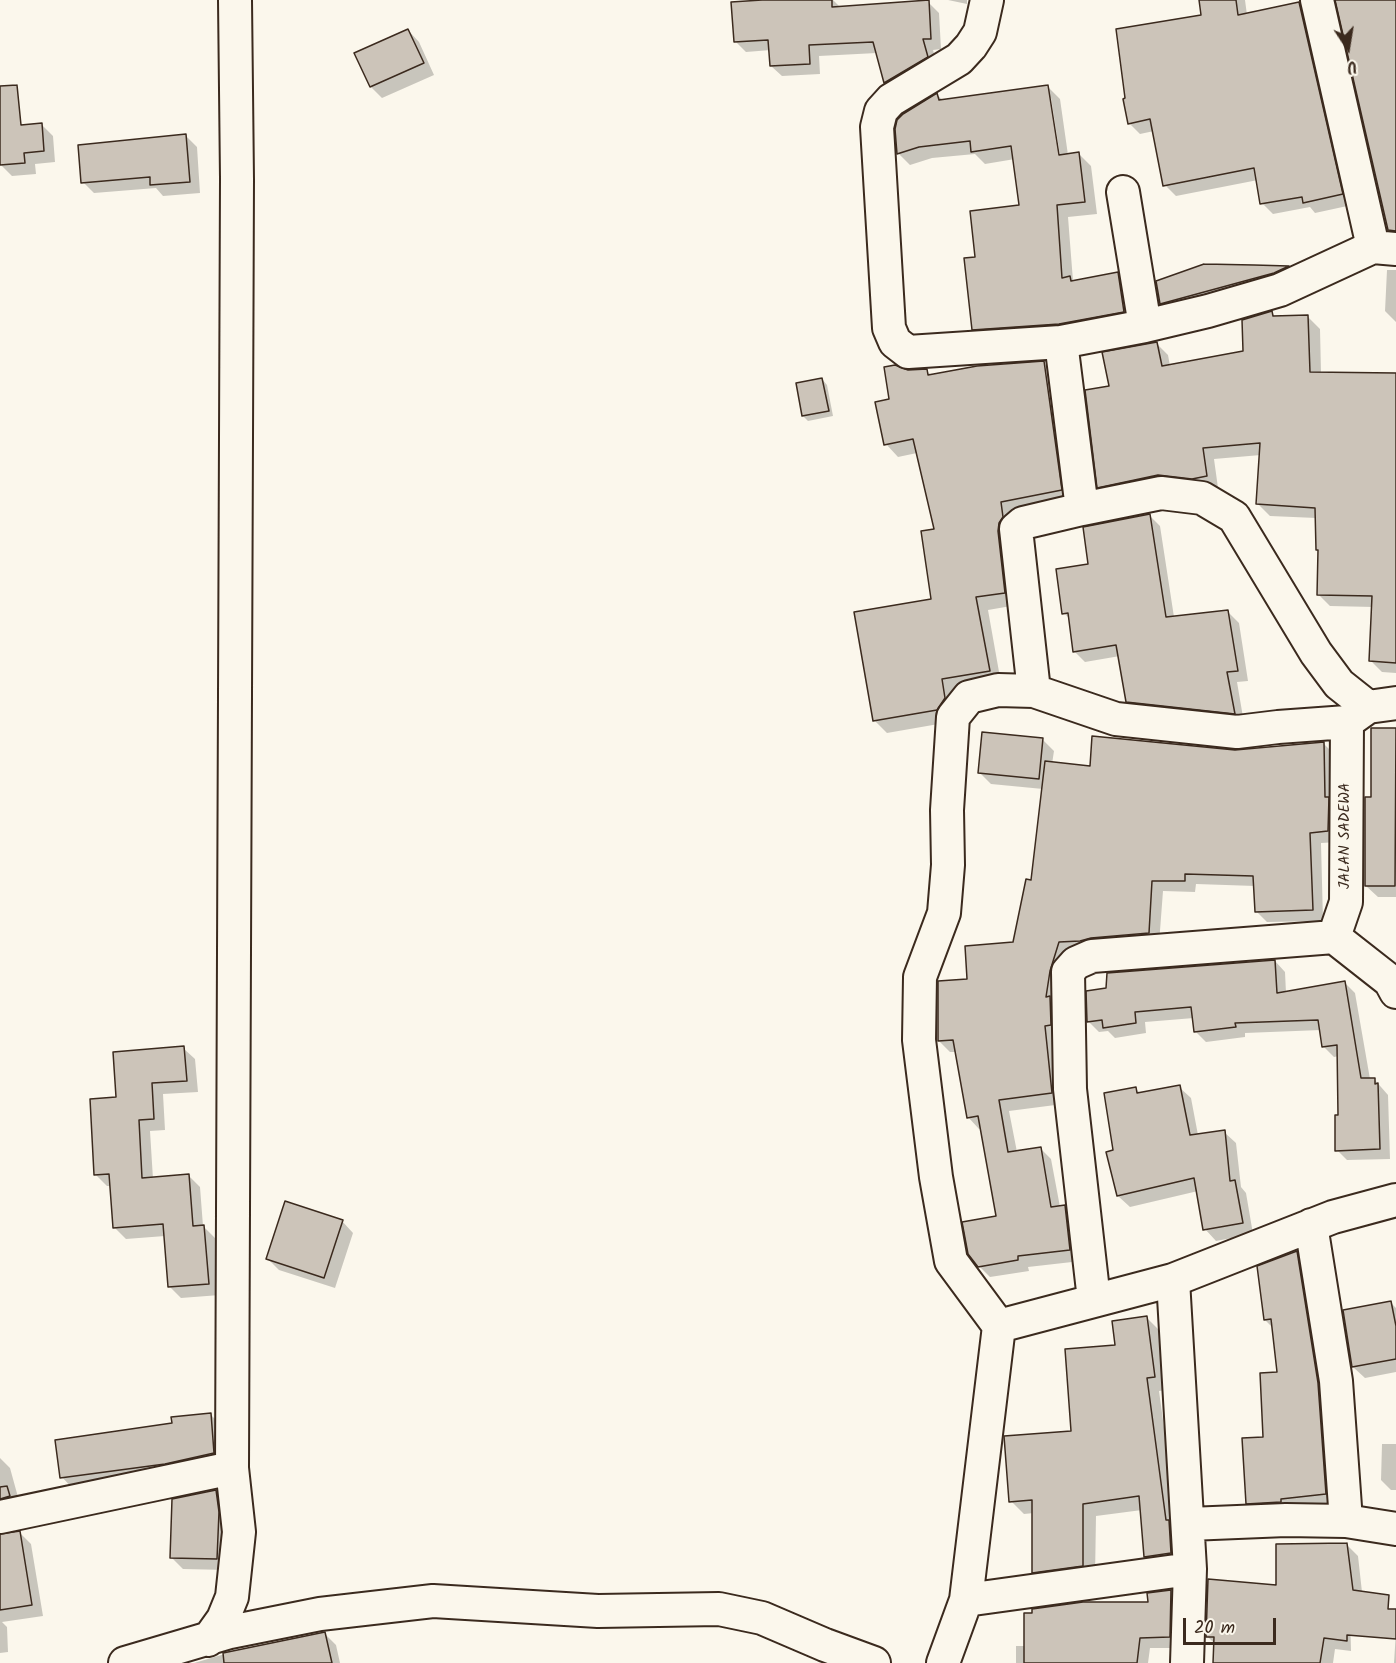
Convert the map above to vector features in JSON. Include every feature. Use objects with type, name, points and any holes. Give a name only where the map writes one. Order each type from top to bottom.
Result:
[{"type":"street","points":[[208,1640],[223,1619],[232,1597],[239,1532],[232,1468],[237,191],[235,0]]},
{"type":"street","points":[[987,0],[980,32],[970,46],[958,59],[891,100],[881,111],[877,127],[889,328],[895,342],[908,352],[1061,342],[1145,326],[1280,290],[1385,248],[1317,0]]},
{"type":"street","points":[[1123,192],[1145,326]]},
{"type":"street","points":[[1061,342],[1082,509]]},
{"type":"street","points":[[1034,691],[1016,529],[1023,523],[1161,493],[1202,498],[1234,517],[1316,653],[1339,684],[1370,711]]},
{"type":"street","points":[[943,1663],[966,1600],[999,1326],[951,1261],[936,1177],[919,1040],[920,978],[944,913],[948,865],[946,810],[952,717],[969,697],[998,690],[1034,691],[1116,719],[1237,732],[1370,711]]},
{"type":"street","name":"JALAN SADEWA","points":[[1334,937],[1346,902],[1370,711]]},
{"type":"street","points":[[1094,1300],[1070,1089],[1068,972],[1076,963],[1092,956],[1334,937],[1390,981],[1396,992]]},
{"type":"street","points":[[999,1326],[1173,1280],[1333,1216],[1396,1200]]},
{"type":"street","points":[[1311,1225],[1336,1380],[1346,1521]]},
{"type":"street","points":[[1173,1280],[1189,1524],[1187,1663]]},
{"type":"street","points":[[0,1517],[232,1468]]},
{"type":"street","points":[[1189,1524],[1286,1520],[1346,1521],[1396,1529]]},
{"type":"street","points":[[966,1600],[1190,1569]]},
{"type":"street","points":[[125,1663],[161,1658],[230,1632],[320,1614],[433,1601],[598,1611],[719,1609],[762,1618],[874,1663]]},
{"type":"building","points":[[832,0],[832,7],[929,0],[931,39],[923,39],[928,57],[884,83],[873,42],[809,45],[810,64],[770,66],[768,40],[734,42],[731,2]]},
{"type":"building","points":[[1199,0],[1236,0],[1238,15],[1299,2],[1343,194],[1303,203],[1302,197],[1260,204],[1254,168],[1163,186],[1150,119],[1128,124],[1123,99],[1125,98],[1116,29],[1201,15]]},
{"type":"building","points":[[1335,0],[1396,0],[1396,231],[1388,230]]},
{"type":"building","points":[[408,29],[424,63],[370,87],[354,53]]},
{"type":"building","points":[[17,85],[21,125],[42,123],[44,151],[24,153],[25,163],[0,165],[0,86]]},
{"type":"building","points":[[1048,85],[1059,155],[1079,152],[1085,202],[1057,205],[1062,278],[1070,276],[1071,281],[1118,272],[1124,312],[1059,324],[972,330],[964,258],[975,257],[970,211],[1019,205],[1011,146],[971,152],[970,141],[919,147],[897,154],[895,129],[897,120],[937,93],[939,100]]},
{"type":"building","points":[[186,134],[190,182],[150,185],[150,177],[81,183],[78,145]]},
{"type":"building","points":[[1204,264],[1289,266],[1274,273],[1160,304],[1156,281]]},
{"type":"building","points":[[1272,311],[1273,316],[1308,315],[1310,372],[1396,373],[1396,663],[1369,661],[1372,596],[1317,595],[1318,550],[1316,550],[1315,508],[1256,504],[1260,443],[1203,448],[1207,476],[1192,479],[1158,475],[1097,488],[1085,390],[1109,386],[1102,352],[1157,342],[1162,366],[1243,351],[1242,320]]},
{"type":"building","points":[[1044,361],[1062,490],[1001,502],[1003,517],[998,531],[1005,593],[976,597],[990,671],[942,679],[945,698],[937,710],[873,721],[854,612],[931,599],[921,531],[934,529],[913,439],[884,445],[875,402],[889,399],[884,367],[895,365],[908,370],[927,369],[928,375],[977,366]]},
{"type":"building","points":[[822,378],[829,411],[802,416],[796,383]]},
{"type":"building","points":[[1150,514],[1166,617],[1228,610],[1238,671],[1227,672],[1235,714],[1126,702],[1116,645],[1073,652],[1068,613],[1062,614],[1056,569],[1088,564],[1083,527]]},
{"type":"building","points":[[1371,728],[1396,728],[1395,886],[1365,886],[1365,797],[1371,797]]},
{"type":"building","points":[[982,732],[1043,738],[1039,779],[978,773]]},
{"type":"building","points":[[1092,736],[1235,750],[1324,742],[1325,797],[1329,797],[1328,831],[1310,833],[1313,910],[1255,912],[1253,876],[1185,874],[1185,881],[1152,881],[1149,933],[1059,942],[1050,971],[1046,997],[1050,996],[1051,1025],[1045,1026],[1052,1093],[999,1100],[1008,1152],[1041,1147],[1051,1207],[1065,1205],[1070,1250],[1018,1256],[1018,1260],[978,1267],[968,1254],[962,1222],[996,1216],[978,1116],[967,1118],[953,1040],[938,1041],[938,981],[967,979],[965,946],[1013,942],[1026,879],[1031,880],[1045,761],[1090,766]]},
{"type":"building","points":[[1275,960],[1277,993],[1345,981],[1361,1078],[1375,1078],[1375,1084],[1378,1083],[1380,1149],[1335,1151],[1335,1115],[1338,1115],[1337,1045],[1322,1047],[1318,1020],[1235,1023],[1236,1027],[1194,1032],[1191,1007],[1135,1012],[1136,1023],[1103,1028],[1102,1020],[1087,1022],[1086,991],[1106,988],[1107,973]]},
{"type":"building","points":[[184,1046],[187,1081],[152,1083],[154,1119],[139,1120],[142,1178],[189,1174],[193,1226],[204,1225],[209,1284],[168,1287],[163,1224],[113,1228],[109,1174],[94,1175],[90,1099],[116,1097],[113,1052]]},
{"type":"building","points":[[1180,1085],[1190,1135],[1225,1130],[1230,1181],[1235,1180],[1243,1223],[1203,1230],[1194,1178],[1117,1196],[1106,1152],[1113,1150],[1104,1093],[1136,1087],[1137,1093]]},
{"type":"building","points":[[285,1201],[343,1220],[324,1278],[266,1259]]},
{"type":"building","points":[[1297,1251],[1318,1383],[1326,1494],[1281,1499],[1281,1502],[1246,1504],[1242,1438],[1263,1437],[1260,1373],[1277,1372],[1271,1319],[1264,1320],[1257,1266]]},
{"type":"building","points":[[1391,1301],[1396,1326],[1396,1359],[1352,1367],[1343,1310]]},
{"type":"building","points":[[1147,1316],[1155,1377],[1147,1378],[1166,1520],[1169,1520],[1171,1553],[1144,1557],[1139,1496],[1083,1504],[1083,1566],[1032,1573],[1032,1500],[1009,1502],[1004,1436],[1071,1431],[1065,1349],[1115,1345],[1112,1321]]},
{"type":"building","points":[[211,1413],[214,1453],[165,1464],[60,1478],[55,1440],[172,1423],[171,1417]]},
{"type":"building","points":[[7,1486],[10,1496],[0,1499],[0,1487]]},
{"type":"building","points":[[216,1490],[219,1512],[217,1559],[170,1558],[172,1499]]},
{"type":"building","points":[[20,1531],[32,1605],[0,1610],[0,1534]]},
{"type":"building","points":[[1347,1543],[1353,1590],[1389,1595],[1388,1609],[1396,1609],[1396,1639],[1347,1635],[1347,1641],[1324,1638],[1320,1663],[1213,1663],[1214,1637],[1206,1637],[1208,1579],[1276,1585],[1276,1544]]},
{"type":"building","points":[[1171,1590],[1170,1637],[1140,1638],[1137,1663],[1024,1663],[1024,1613],[1032,1613],[1032,1609],[1083,1602],[1148,1602],[1147,1593]]},
{"type":"building","points":[[325,1632],[332,1663],[224,1663],[223,1653]]}]
